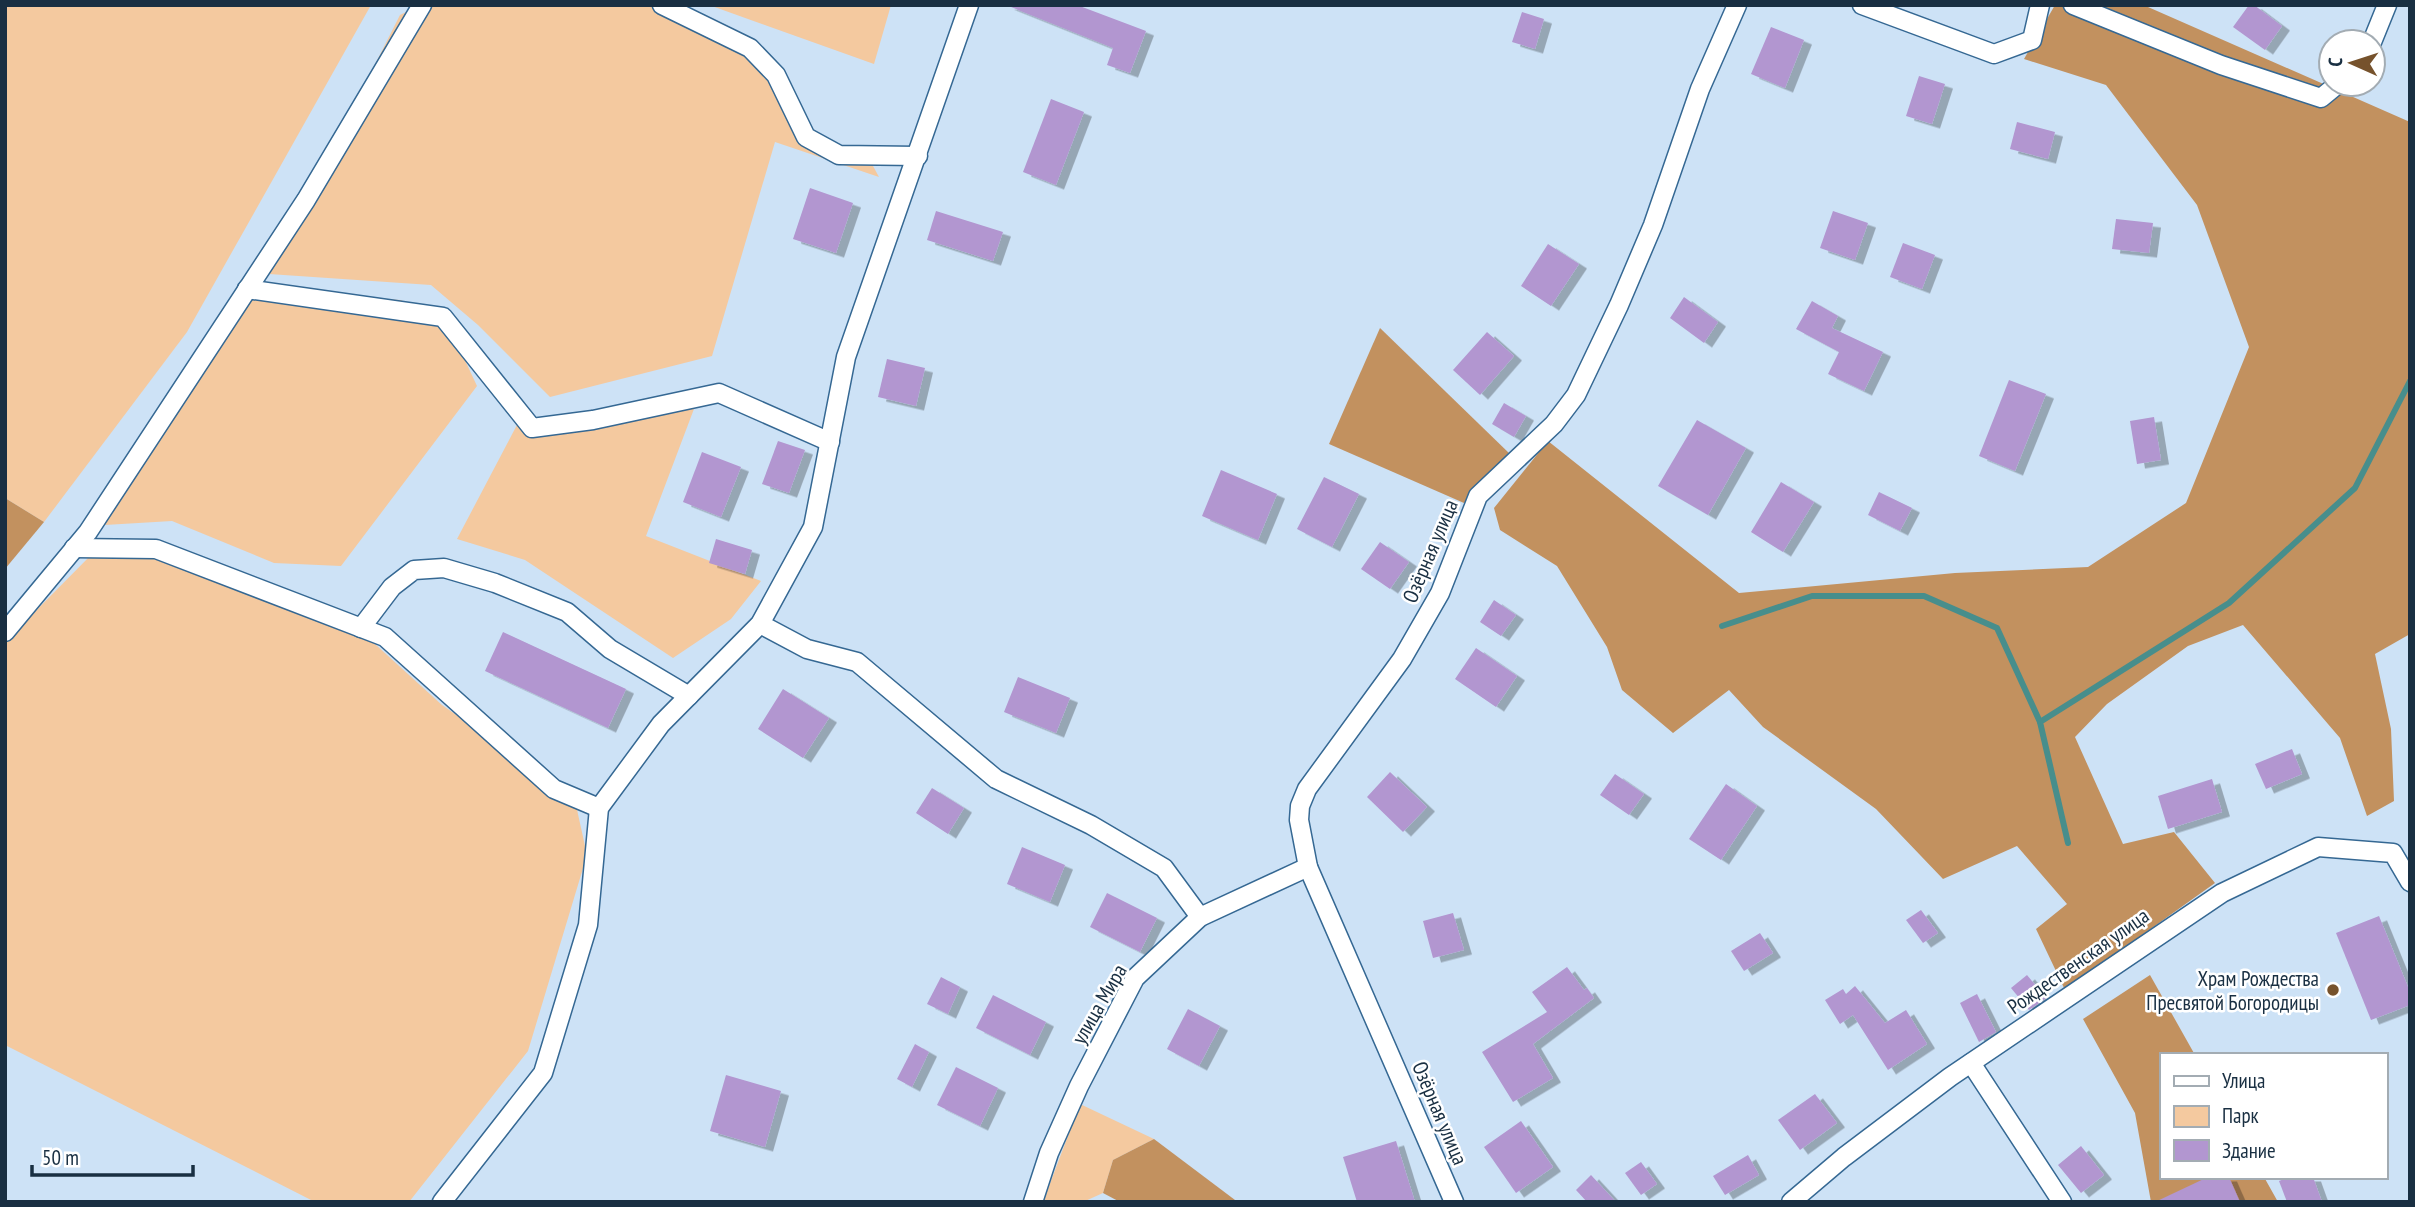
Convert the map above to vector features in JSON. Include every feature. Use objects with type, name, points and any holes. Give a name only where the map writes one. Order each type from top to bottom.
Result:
[{"type":"street","points":[[5,632],[88,532],[306,200],[422,5]]},
{"type":"street","points":[[662,5],[750,48],[776,75],[806,137],[839,155],[918,156]]},
{"type":"street","points":[[442,1202],[542,1073],[588,925],[599,808],[661,724],[761,624],[813,527],[846,357],[969,5]]},
{"type":"street","name":"Озёрная улица","points":[[1454,1202],[1308,867],[1299,820],[1300,806],[1307,789],[1402,659],[1440,593],[1478,496],[1554,424],[1576,395],[1648,237],[1700,89],[1737,5]]},
{"type":"street","points":[[1862,5],[1994,54],[2032,40],[2040,5]]},
{"type":"street","points":[[2073,5],[2221,65],[2317,97]]},
{"type":"street","points":[[2377,28],[2386,5]]},
{"type":"street","points":[[247,289],[443,317],[532,428],[593,420],[719,393],[830,442]]},
{"type":"street","points":[[74,548],[156,549],[385,637],[554,789],[599,808]]},
{"type":"street","points":[[361,628],[392,587],[414,569],[444,568],[495,583],[567,612],[610,649],[689,696]]},
{"type":"street","points":[[761,624],[807,649],[857,662],[996,779],[1091,825],[1164,868],[1200,917]]},
{"type":"street","name":"Рождественская улица","points":[[1791,1202],[1844,1157],[1972,1063],[2222,892],[2318,847],[2393,853],[2410,882]]},
{"type":"street","name":"улица Мира","points":[[1033,1202],[1049,1153],[1079,1086],[1135,978],[1200,917],[1308,867]]},
{"type":"street","points":[[1972,1063],[2062,1202]]},
{"type":"green space","points":[[5,5],[371,5],[187,332],[44,522],[5,498]]},
{"type":"green space","points":[[420,5],[668,5],[750,40],[813,139],[867,155],[879,177],[775,142],[712,356],[550,397],[478,325],[431,285],[269,274],[400,15]]},
{"type":"green space","points":[[709,5],[891,5],[874,64]]},
{"type":"green space","points":[[252,293],[401,300],[450,328],[477,386],[341,566],[274,563],[172,521],[88,526]]},
{"type":"green space","points":[[700,393],[646,536],[761,581],[731,619],[673,658],[525,560],[457,539],[518,423]]},
{"type":"green space","points":[[177,551],[364,634],[442,705],[574,796],[587,855],[528,1051],[409,1202],[315,1202],[5,1045],[5,642],[93,553]]},
{"type":"green space","points":[[1080,1104],[1154,1139],[1113,1160],[1103,1193],[1083,1202],[1043,1202]]},
{"type":"shaded area","points":[[2055,5],[2148,7],[2317,81],[2317,98],[2355,98],[2410,122],[2410,634],[2375,654],[2391,729],[2394,801],[2367,816],[2340,738],[2243,625],[2188,646],[2107,704],[2075,737],[2123,844],[2174,832],[2215,883],[2065,990],[2036,929],[2067,904],[2017,846],[1943,879],[1876,809],[1763,727],[1729,690],[1673,733],[1622,690],[1607,647],[1557,566],[1500,530],[1494,508],[1548,441],[1739,593],[1955,573],[2088,567],[2186,503],[2249,347],[2197,205],[2106,85],[2024,59]]},
{"type":"shaded area","points":[[1380,328],[1511,455],[1464,503],[1329,444]]},
{"type":"shaded area","points":[[5,498],[44,522],[5,569]]},
{"type":"shaded area","points":[[2150,975],[2194,1053],[2160,1053],[2160,1179],[2265,1179],[2278,1202],[2151,1202],[2135,1113],[2083,1019]]},
{"type":"shaded area","points":[[1154,1139],[1236,1202],[1120,1202],[1103,1193],[1113,1160]]},
{"type":"building","points":[[1006,5],[1077,5],[1146,31],[1130,73],[1107,65],[1113,48]]},
{"type":"building","points":[[2249,5],[2254,5],[2282,26],[2265,50],[2233,27]]},
{"type":"building","points":[[1522,12],[1544,19],[1535,49],[1512,42]]},
{"type":"building","points":[[1771,27],[1804,40],[1785,88],[1751,74]]},
{"type":"building","points":[[1919,76],[1945,84],[1932,124],[1906,116]]},
{"type":"building","points":[[1051,99],[1084,112],[1056,185],[1023,172]]},
{"type":"building","points":[[2017,122],[2055,132],[2048,159],[2010,149]]},
{"type":"building","points":[[810,188],[853,203],[836,253],[793,239]]},
{"type":"building","points":[[936,211],[1003,232],[993,261],[927,240]]},
{"type":"building","points":[[1833,211],[1868,223],[1855,260],[1820,248]]},
{"type":"building","points":[[2116,219],[2153,223],[2149,253],[2112,249]]},
{"type":"building","points":[[1903,243],[1935,255],[1922,289],[1890,277]]},
{"type":"building","points":[[1548,244],[1579,264],[1551,306],[1521,286]]},
{"type":"building","points":[[1684,297],[1718,322],[1704,343],[1670,318]]},
{"type":"building","points":[[1812,301],[1838,316],[1832,328],[1883,352],[1864,391],[1828,374],[1839,352],[1796,329]]},
{"type":"building","points":[[1487,332],[1514,356],[1480,395],[1453,370]]},
{"type":"building","points":[[887,359],[925,368],[916,406],[878,397]]},
{"type":"building","points":[[2009,380],[2046,394],[2015,471],[1979,456]]},
{"type":"building","points":[[1504,403],[1526,416],[1514,437],[1492,424]]},
{"type":"building","points":[[2154,417],[2161,460],[2137,464],[2130,421]]},
{"type":"building","points":[[1697,420],[1746,448],[1708,515],[1658,486]]},
{"type":"building","points":[[778,441],[805,450],[789,493],[762,484]]},
{"type":"building","points":[[702,452],[741,467],[721,517],[683,502]]},
{"type":"building","points":[[1221,470],[1277,494],[1258,540],[1202,516]]},
{"type":"building","points":[[1324,477],[1359,494],[1332,547],[1297,529]]},
{"type":"building","points":[[1781,482],[1814,502],[1783,552],[1751,532]]},
{"type":"building","points":[[1879,492],[1912,508],[1900,531],[1868,515]]},
{"type":"building","points":[[716,539],[752,550],[745,574],[709,563]]},
{"type":"building","points":[[1380,542],[1409,562],[1390,589],[1361,569]]},
{"type":"building","points":[[1494,600],[1516,615],[1501,636],[1480,622]]},
{"type":"building","points":[[503,632],[626,689],[608,728],[485,671]]},
{"type":"building","points":[[1476,648],[1517,676],[1496,707],[1455,679]]},
{"type":"building","points":[[1018,677],[1070,698],[1056,733],[1004,712]]},
{"type":"building","points":[[783,689],[829,718],[803,758],[758,729]]},
{"type":"building","points":[[2292,749],[2302,774],[2266,789],[2255,764]]},
{"type":"building","points":[[1390,772],[1427,807],[1403,832],[1367,797]]},
{"type":"building","points":[[1615,774],[1644,794],[1629,815],[1600,795]]},
{"type":"building","points":[[2212,779],[2222,812],[2168,829],[2158,796]]},
{"type":"building","points":[[1726,784],[1757,806],[1721,860],[1689,839]]},
{"type":"building","points":[[932,788],[964,808],[948,834],[916,813]]},
{"type":"building","points":[[1022,847],[1065,865],[1050,902],[1007,884]]},
{"type":"building","points":[[1107,893],[1157,918],[1140,952],[1090,927]]},
{"type":"building","points":[[1921,910],[1938,933],[1923,943],[1906,920]]},
{"type":"building","points":[[1453,913],[1464,950],[1433,958],[1423,921]]},
{"type":"building","points":[[2379,916],[2410,992],[2410,1005],[2371,1020],[2336,933]]},
{"type":"building","points":[[1760,933],[1773,953],[1744,971],[1731,951]]},
{"type":"building","points":[[1567,967],[1584,990],[1587,988],[1594,998],[1533,1044],[1553,1078],[1513,1102],[1482,1052],[1547,1012],[1532,992]]},
{"type":"building","points":[[2027,975],[2046,998],[2029,1010],[2011,988]]},
{"type":"building","points":[[941,977],[960,987],[948,1014],[927,1004]]},
{"type":"building","points":[[1855,986],[1885,1023],[1906,1010],[1927,1044],[1888,1070],[1853,1015],[1840,1024],[1825,1000],[1843,989],[1846,994]]},
{"type":"building","points":[[1977,994],[1996,1032],[1979,1042],[1960,1003]]},
{"type":"building","points":[[993,995],[1046,1022],[1030,1055],[976,1028]]},
{"type":"building","points":[[1188,1009],[1220,1026],[1199,1066],[1167,1049]]},
{"type":"building","points":[[915,1044],[929,1052],[912,1087],[897,1079]]},
{"type":"building","points":[[956,1067],[998,1088],[980,1126],[937,1105]]},
{"type":"building","points":[[726,1075],[781,1091],[765,1147],[710,1131]]},
{"type":"building","points":[[1815,1094],[1837,1123],[1800,1150],[1778,1120]]},
{"type":"building","points":[[1521,1121],[1553,1167],[1516,1193],[1484,1147]]},
{"type":"building","points":[[1396,1141],[1415,1202],[1357,1202],[1343,1157]]},
{"type":"building","points":[[2081,1146],[2104,1175],[2081,1193],[2058,1165]]},
{"type":"building","points":[[1748,1155],[1759,1175],[1725,1195],[1713,1176]]},
{"type":"building","points":[[1641,1162],[1657,1184],[1641,1195],[1625,1173]]},
{"type":"building","points":[[1591,1175],[1616,1202],[1587,1202],[1576,1190]]},
{"type":"building","points":[[2204,1179],[2230,1179],[2240,1202],[2155,1202]]},
{"type":"building","points":[[2314,1179],[2322,1202],[2287,1202],[2279,1181]]},
{"type":"waterway","points":[[2068,843],[2040,722],[2229,603],[2355,488],[2410,381]]},
{"type":"waterway","points":[[1722,626],[1812,596],[1924,596],[1997,628],[2040,722]]},
{"type":"place","name":"Храм Рождества Пресвятой Богородицы","points":[[2333,990]]}]
